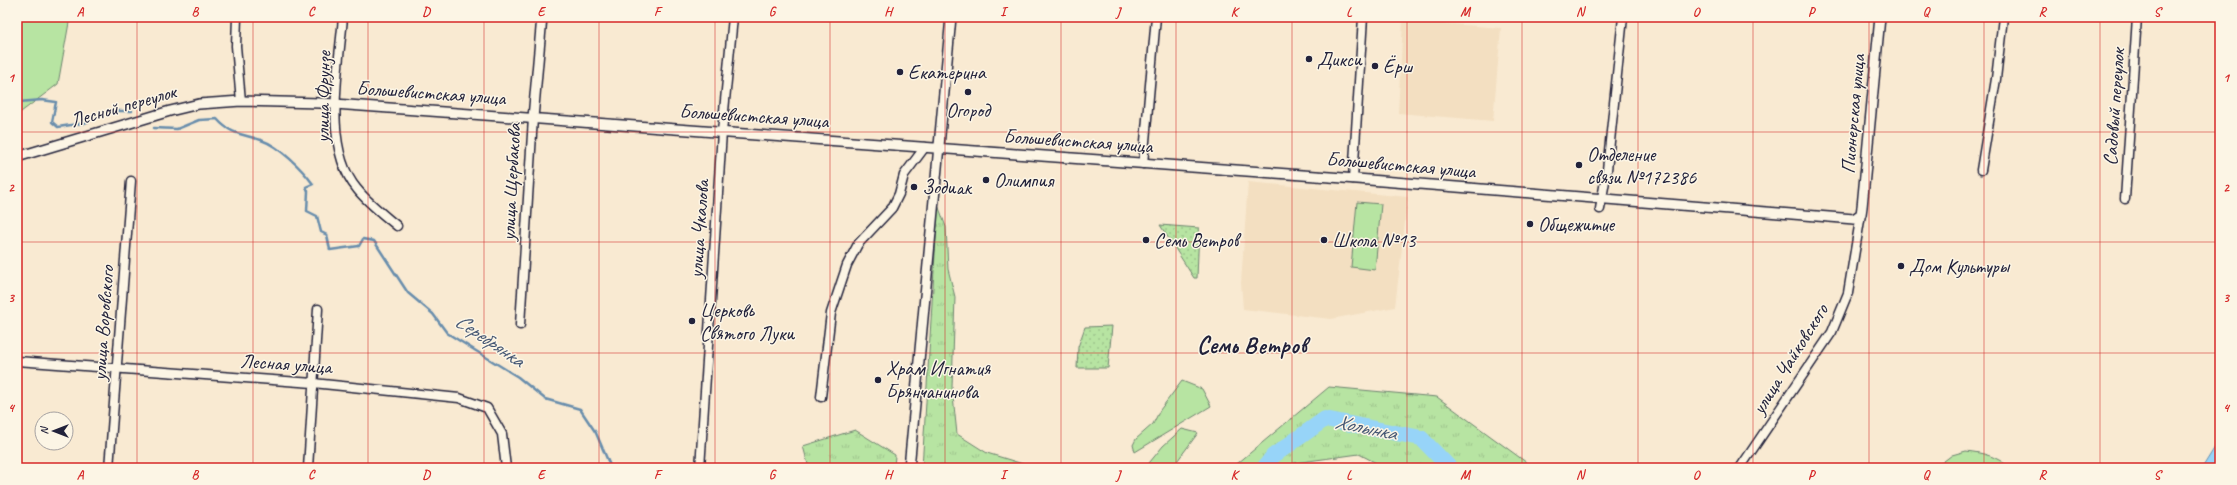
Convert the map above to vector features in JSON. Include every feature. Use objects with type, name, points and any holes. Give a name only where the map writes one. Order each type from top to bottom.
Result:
[{"type":"street","points":[[237,17],[236,46],[241,101]]},
{"type":"street","name":"улица Фрунзе","points":[[343,17],[336,104],[337,143],[342,167],[357,190],[398,226]]},
{"type":"street","name":"улица Щербакова","points":[[520,325],[533,118],[542,17]]},
{"type":"street","name":"улица Чкалова","points":[[700,468],[722,132],[733,17]]},
{"type":"street","points":[[909,468],[951,17]]},
{"type":"street","points":[[1143,164],[1156,17]]},
{"type":"street","points":[[1353,179],[1363,17]]},
{"type":"street","points":[[1600,209],[1607,170],[1623,17]]},
{"type":"street","name":"Пионерская улица","points":[[1862,214],[1880,17]]},
{"type":"street","points":[[1981,170],[1996,79],[2003,17]]},
{"type":"street","name":"Садовый переулок","points":[[2125,198],[2137,17]]},
{"type":"street","name":"Большевистская улица","points":[[241,101],[336,104],[533,118],[1854,218],[1862,214]]},
{"type":"street","name":"Лесной переулок","points":[[17,157],[170,111],[199,104],[241,101]]},
{"type":"street","points":[[821,397],[831,313],[847,265],[858,244],[892,208],[899,194],[904,175],[925,147]]},
{"type":"street","name":"улица Воровского","points":[[109,468],[131,181]]},
{"type":"street","name":"улица Чайковского","points":[[1740,468],[1832,332],[1848,293],[1862,214]]},
{"type":"street","points":[[308,468],[318,309]]},
{"type":"street","name":"Лесная улица","points":[[17,361],[313,383],[459,398],[487,408],[502,434],[506,468]]},
{"type":"shaded area","points":[[1403,20],[1501,28],[1493,121],[1398,113]]},
{"type":"shaded area","name":"Школа №13","points":[[1248,182],[1408,197],[1395,307],[1331,319],[1243,309],[1241,283]]},
{"type":"green space","points":[[17,17],[70,17],[58,84],[17,115]]},
{"type":"green space","points":[[1357,202],[1381,204],[1375,270],[1351,267]]},
{"type":"green space","points":[[938,205],[946,227],[948,269],[955,297],[952,387],[957,434],[987,453],[1036,468],[922,468]]},
{"type":"green space","points":[[1160,225],[1199,228],[1197,278],[1194,278]]},
{"type":"green space","points":[[1112,326],[1108,368],[1077,368],[1078,347],[1085,327]]},
{"type":"green space","points":[[1182,381],[1202,389],[1211,406],[1135,452],[1133,445],[1136,439],[1153,424],[1160,410]]},
{"type":"green space","points":[[1329,387],[1437,397],[1534,468],[1386,468],[1359,454],[1294,463],[1288,468],[1232,468]]},
{"type":"green space","points":[[1182,429],[1198,433],[1172,468],[1145,468],[1163,446]]},
{"type":"green space","points":[[855,430],[895,455],[894,468],[809,468],[803,446]]},
{"type":"green space","points":[[1966,451],[1990,456],[2010,468],[1935,468],[1952,455]]},
{"type":"water","points":[[2220,439],[2220,468],[2202,468]]},
{"type":"waterway","points":[[17,98],[19,102],[42,100],[56,102],[52,122],[58,127],[84,123],[113,111],[132,111]]},
{"type":"waterway","name":"Серебрянка","points":[[154,128],[177,129],[199,120],[217,119],[232,131],[261,140],[275,147],[296,165],[313,184],[306,187],[308,191],[307,211],[317,216],[321,232],[327,235],[330,250],[359,246],[363,239],[374,241],[408,293],[433,314],[447,333],[518,377],[545,399],[580,409],[596,433],[611,468]]},
{"type":"waterway","name":"Холынка","points":[[1264,468],[1273,456],[1325,419],[1421,438],[1450,468]]},
{"type":"place","name":"Дикси","points":[[1309,59]]},
{"type":"place","name":"Ёрш","points":[[1375,66]]},
{"type":"place","name":"Екатерина","points":[[900,72]]},
{"type":"place","name":"Огород","points":[[968,92]]},
{"type":"place","name":"Отделение связи №172386","points":[[1579,165]]},
{"type":"place","name":"Олимпия","points":[[986,180]]},
{"type":"place","name":"Зодиак","points":[[914,187]]},
{"type":"place","name":"Общежитие","points":[[1530,224]]},
{"type":"place","name":"Семь Ветров","points":[[1146,240]]},
{"type":"place","name":"Школа №13","points":[[1324,240]]},
{"type":"place","name":"Дом Культуры","points":[[1901,266]]},
{"type":"place","name":"Церковь Святого Луки","points":[[692,321]]},
{"type":"place","name":"Храм Игнатия Брянчанинова","points":[[878,380]]},
{"type":"district","name":"Семь Ветров","points":[[1252,345]]}]
